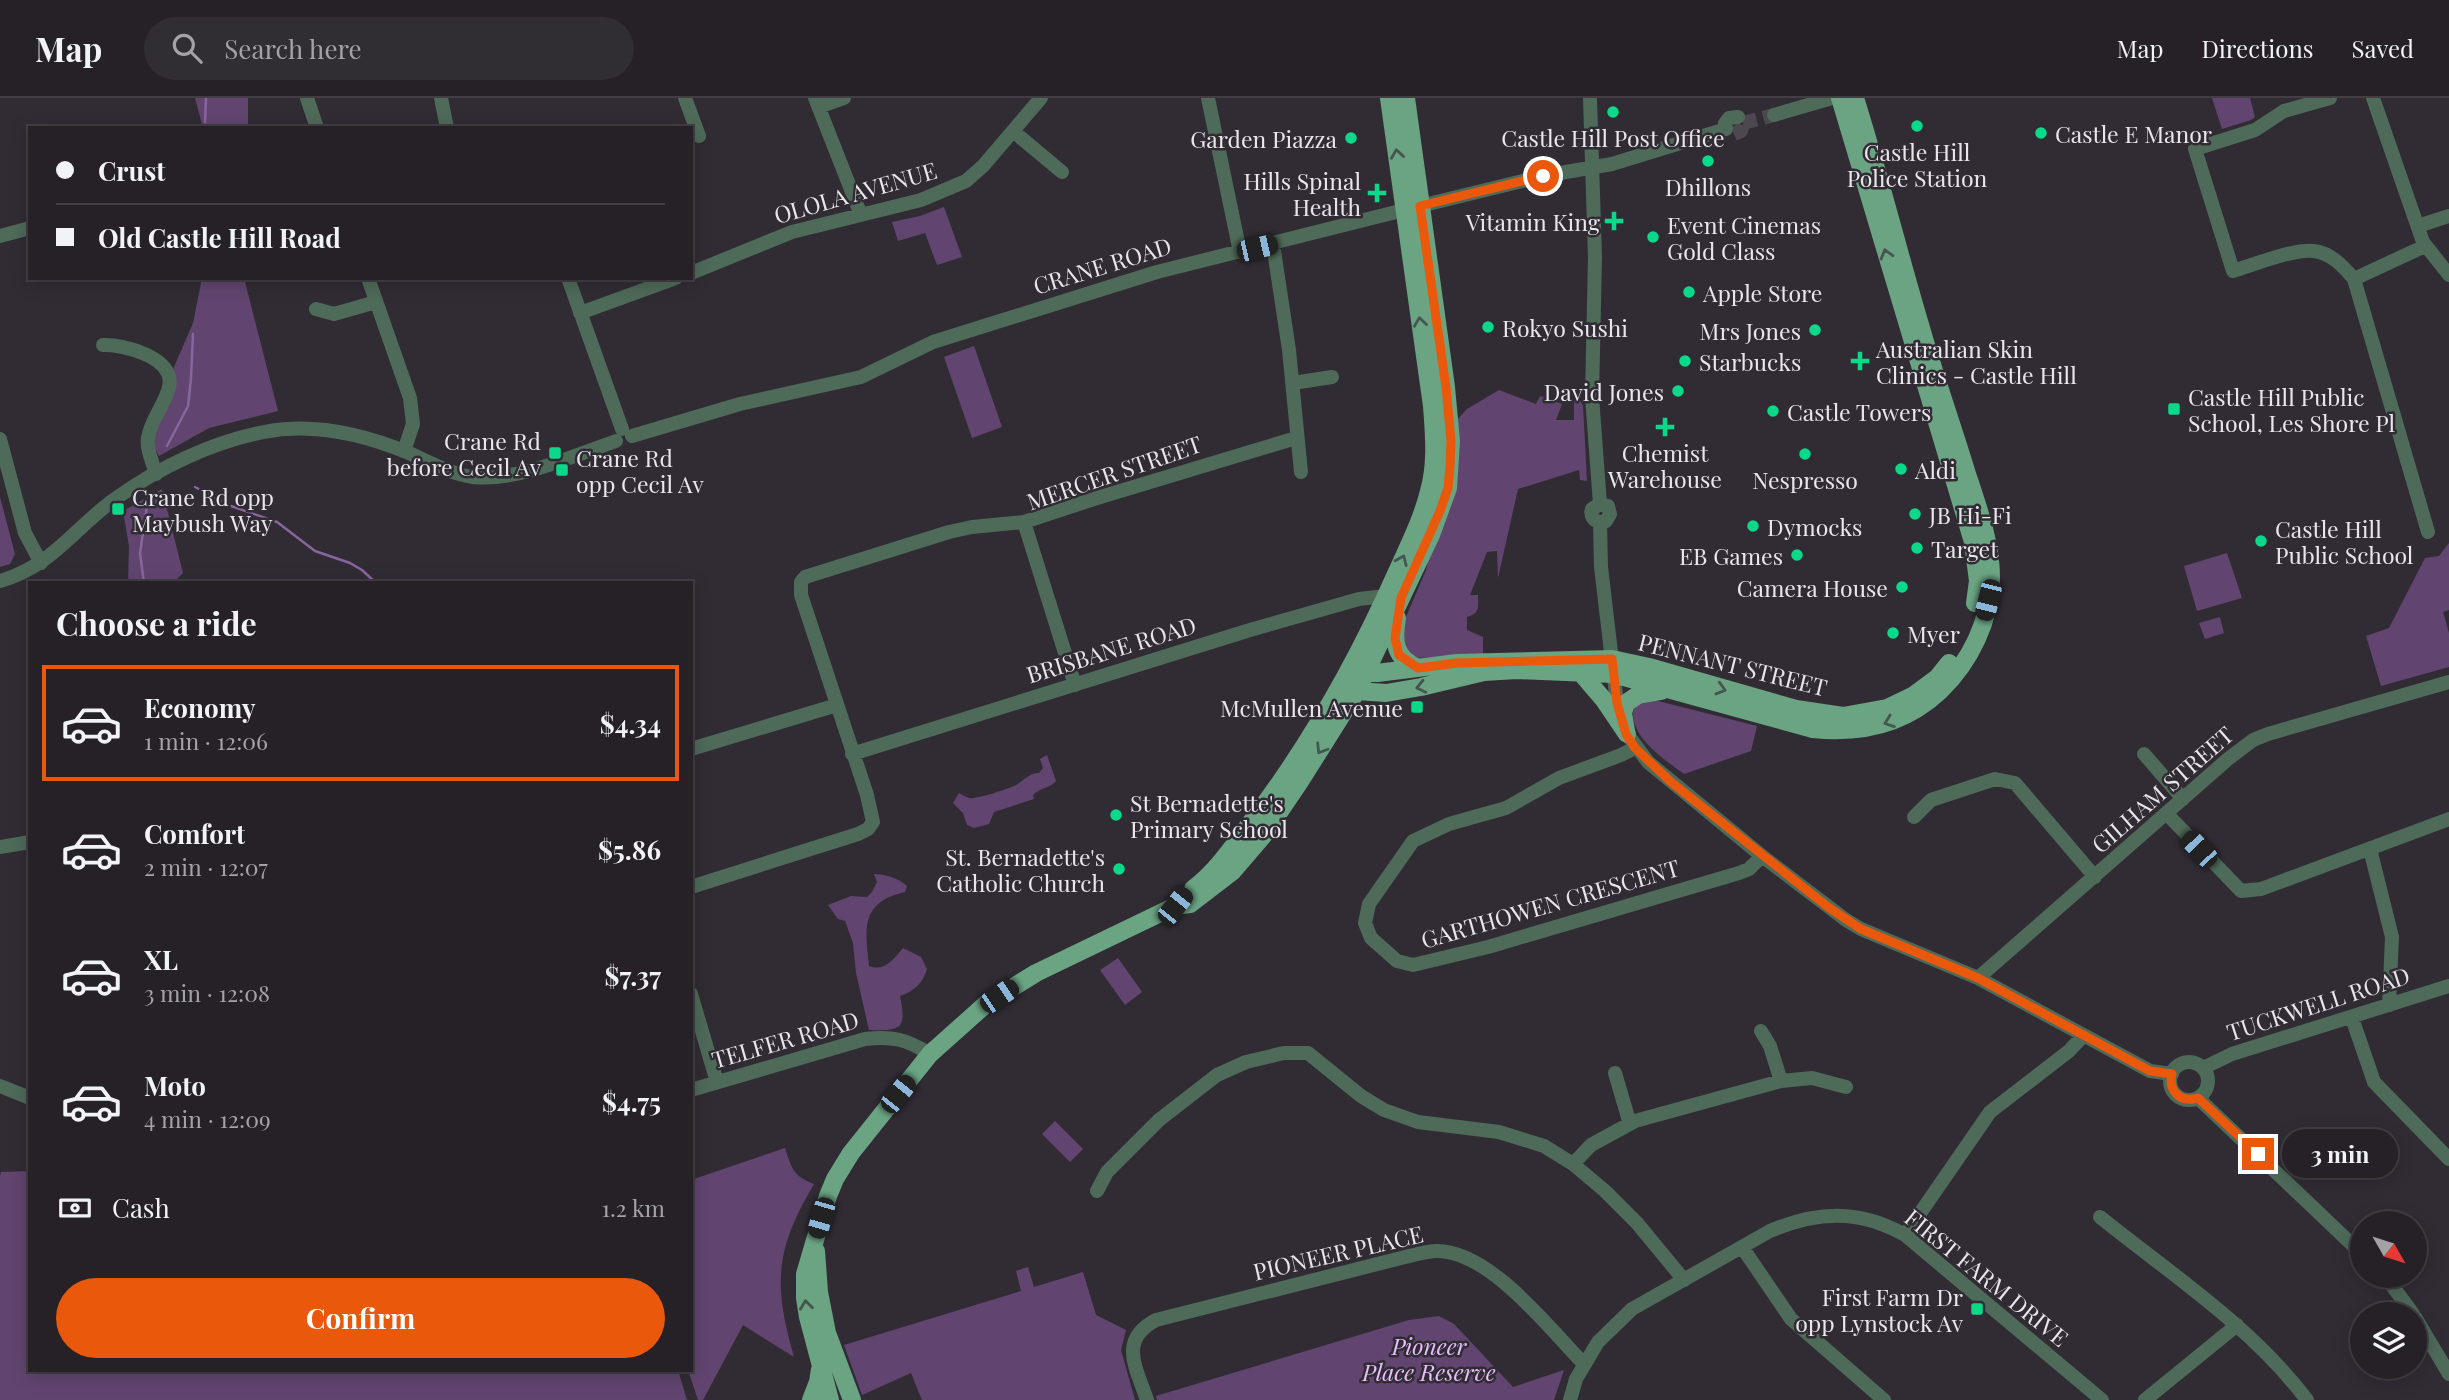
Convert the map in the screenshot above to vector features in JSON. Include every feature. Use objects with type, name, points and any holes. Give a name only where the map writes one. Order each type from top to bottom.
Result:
[{"type":"main road","points":[[1389,98],[1412,208],[1438,388],[1449,418],[1451,441],[1448,488],[1431,535],[1393,597],[1396,650],[1402,659],[1418,668]]},
{"type":"main road","points":[[1405,98],[1412,208]]},
{"type":"main road","name":"PENNANT STREET","points":[[1612,667],[1649,667],[1796,709],[1843,716],[1887,708],[1914,695],[1937,677],[1952,660],[1966,636],[1975,608],[1978,581],[1973,542],[1840,98]]},
{"type":"main road","name":"PENNANT STREET","points":[[1612,667],[1668,690],[1813,729],[1856,730],[1883,725],[1906,716],[1931,699],[1961,666],[1980,633],[1991,577],[1988,548],[1855,98]]},
{"type":"main road","points":[[830,1400],[820,1369],[805,1298],[805,1275],[828,1196],[839,1172],[881,1114],[930,1054],[967,1019],[1011,987],[1060,960],[1175,906],[1190,904],[1233,871],[1248,855],[1299,783],[1350,687],[1393,597],[1430,490],[1434,466],[1438,388]]},
{"type":"main road","points":[[1359,669],[1418,668],[1457,663],[1612,667]]},
{"type":"main road","points":[[1350,687],[1386,693],[1484,672],[1580,672],[1612,667]]},
{"type":"main road","points":[[1580,672],[1604,700],[1631,741]]},
{"type":"main road","points":[[1631,741],[1623,713],[1626,703],[1638,695],[1668,690]]},
{"type":"main road","points":[[815,1240],[822,1315],[852,1400]]},
{"type":"main road","points":[[811,1400],[820,1369]]},
{"type":"street","points":[[306,98],[316,126]]},
{"type":"street","points":[[441,98],[442,116],[446,126]]},
{"type":"street","points":[[685,98],[699,136]]},
{"type":"street","points":[[844,98],[817,103],[861,215]]},
{"type":"street","name":"OLOLA AVENUE","points":[[693,271],[792,232],[920,201],[967,181],[1041,98]]},
{"type":"street","points":[[1208,98],[1240,252]]},
{"type":"street","points":[[1590,98],[1595,257],[1592,397],[1600,503],[1592,509],[1591,515],[1600,523],[1601,567],[1617,703],[1631,741],[1660,773],[1762,856],[1861,929],[1978,978],[2150,1071],[2172,1074]]},
{"type":"street","points":[[1774,115],[1832,98]]},
{"type":"street","points":[[2330,98],[2284,111],[2255,130],[2195,149],[2234,271],[2314,250],[2331,257],[2354,279],[2428,532]]},
{"type":"street","points":[[2373,98],[2425,246],[2449,275]]},
{"type":"street","name":"CRANE ROAD","points":[[0,581],[22,574],[53,555],[115,499],[156,474],[210,448],[243,437],[280,429],[324,429],[362,437],[472,477],[492,477],[535,467],[623,435],[740,404],[861,377],[950,336],[1145,276],[1543,176],[1612,164],[1730,132],[1725,123],[1729,118],[1738,117]]},
{"type":"street","points":[[1013,131],[1062,172]]},
{"type":"street","points":[[2418,226],[2449,216]]},
{"type":"street","points":[[0,236],[28,229]]},
{"type":"street","points":[[1273,244],[1293,383],[1301,472]]},
{"type":"street","points":[[2354,279],[2425,246]]},
{"type":"street","points":[[369,280],[413,412],[413,424],[404,451]]},
{"type":"street","points":[[569,280],[623,435]]},
{"type":"street","points":[[580,313],[671,280]]},
{"type":"street","points":[[316,309],[334,314],[376,302]]},
{"type":"street","points":[[103,345],[126,347],[150,356],[167,373],[170,382],[168,391],[147,440],[156,474]]},
{"type":"street","points":[[1293,383],[1332,377]]},
{"type":"street","name":"MERCER STREET","points":[[1075,685],[1024,522],[1296,438]]},
{"type":"street","points":[[0,439],[25,533],[41,563]]},
{"type":"street","points":[[693,886],[858,834],[873,822],[872,811],[801,595],[801,582],[805,577],[949,532],[1024,522]]},
{"type":"street","name":"BRISBANE ROAD","points":[[852,754],[1359,599],[1393,597]]},
{"type":"street","name":"GILHAM STREET","points":[[1978,978],[2253,740],[2449,682]]},
{"type":"street","points":[[693,749],[837,705]]},
{"type":"street","name":"GARTHOWEN CRESCENT","points":[[1631,741],[1621,755],[1540,786],[1525,799],[1507,808],[1449,824],[1413,841],[1369,904],[1365,923],[1371,938],[1397,961],[1413,965],[1488,947],[1739,873],[1749,869],[1762,856]]},
{"type":"street","points":[[2144,754],[2183,799]]},
{"type":"street","points":[[1914,817],[1931,800],[1995,779],[2006,779],[2015,783],[2095,877]]},
{"type":"street","points":[[2167,814],[2241,891],[2261,889],[2449,819]]},
{"type":"street","points":[[0,847],[28,842]]},
{"type":"street","points":[[2370,849],[2392,937],[2389,1005]]},
{"type":"street","name":"TUCKWELL ROAD","points":[[2203,1068],[2232,1054],[2449,986]]},
{"type":"street","points":[[693,1001],[717,1082]]},
{"type":"street","points":[[2352,1018],[2374,1082],[2449,1158]]},
{"type":"street","points":[[1761,1031],[1770,1046],[1781,1081]]},
{"type":"street","points":[[1905,1235],[1990,1112],[2069,1051],[2083,1036]]},
{"type":"street","name":"TELFER ROAD","points":[[693,1089],[864,1039],[883,1037],[911,1042],[930,1054]]},
{"type":"street","points":[[1097,1191],[1107,1172],[1182,1101],[1217,1075],[1246,1062],[1284,1053],[1308,1054],[1361,1096],[1384,1110],[1418,1122],[1499,1132],[1544,1146],[1573,1164],[1605,1191],[1637,1223],[1684,1280]]},
{"type":"street","points":[[2192,1062],[2203,1068],[2208,1079],[2206,1091],[2198,1098],[2190,1100],[2178,1097],[2171,1087],[2172,1074],[2179,1065],[2192,1062]]},
{"type":"street","points":[[1615,1073],[1630,1124]]},
{"type":"street","points":[[1573,1164],[1591,1145],[1630,1124],[1781,1081],[1812,1078],[1846,1087]]},
{"type":"street","points":[[0,1086],[28,1097]]},
{"type":"street","points":[[2198,1098],[2350,1243]]},
{"type":"street","name":"FIRST FARM DRIVE","points":[[1570,1400],[1584,1364],[1607,1331],[1632,1309],[1794,1221],[1816,1216],[1848,1216],[1881,1223],[1905,1235],[2102,1400]]},
{"type":"street","points":[[2100,1217],[2236,1325],[2288,1374],[2307,1400]]},
{"type":"street","points":[[1742,1247],[1791,1319],[1884,1400]]},
{"type":"street","name":"PIONEER PLACE","points":[[1147,1400],[1132,1353],[1136,1334],[1143,1326],[1156,1320],[1438,1251],[1472,1260],[1506,1282],[1584,1364]]},
{"type":"street","points":[[2144,1400],[2236,1325]]},
{"type":"street","points":[[2427,1338],[2449,1374]]},
{"type":"green space","points":[[195,98],[248,98],[248,126],[202,126]]},
{"type":"green space","points":[[2212,98],[2250,98],[2255,117],[2222,129]]},
{"type":"green space","points":[[944,207],[962,257],[937,265],[925,233],[898,241],[892,222]]},
{"type":"green space","points":[[202,280],[245,280],[278,411],[209,428],[159,456],[151,440],[171,374],[193,323]]},
{"type":"green space","points":[[974,346],[1002,427],[972,438],[944,357]]},
{"type":"green space","points":[[1499,390],[1536,404],[1540,396],[1562,404],[1556,420],[1574,420],[1574,400],[1580,400],[1583,406],[1587,481],[1580,480],[1579,470],[1518,489],[1498,578],[1497,551],[1487,552],[1470,595],[1478,595],[1478,607],[1474,614],[1467,617],[1467,630],[1483,637],[1483,654],[1416,658],[1400,640],[1406,617],[1426,570],[1457,420],[1467,409]]},
{"type":"green space","points":[[162,489],[183,573],[175,581],[128,581],[129,546],[123,511]]},
{"type":"green space","points":[[0,497],[15,554],[10,564],[0,567]]},
{"type":"green space","points":[[2449,543],[2449,610],[2443,612],[2449,633],[2449,667],[2381,686],[2366,636],[2389,628],[2425,558],[2439,556]]},
{"type":"green space","points":[[2227,553],[2242,598],[2197,611],[2184,566]]},
{"type":"green space","points":[[2220,617],[2224,633],[2205,639],[2199,623]]},
{"type":"green space","points":[[1654,700],[1757,726],[1751,751],[1684,774],[1648,745],[1635,725],[1635,704]]},
{"type":"green space","points":[[1047,755],[1056,781],[1054,783],[1033,795],[1034,799],[994,812],[989,824],[974,828],[967,825],[963,813],[953,803],[959,793],[972,798],[1014,786],[1039,773],[1043,768],[1040,759]]},
{"type":"green space","points":[[874,874],[891,877],[907,886],[905,892],[890,897],[873,910],[867,929],[869,966],[884,966],[903,948],[921,957],[927,969],[917,986],[900,996],[902,1022],[888,1030],[869,1030],[856,973],[853,943],[845,921],[838,919],[828,905],[851,896],[867,897],[877,882]]},
{"type":"green space","points":[[1118,958],[1142,992],[1125,1005],[1100,970]]},
{"type":"green space","points":[[1055,1121],[1083,1149],[1070,1162],[1042,1134]]},
{"type":"green space","points":[[785,1148],[794,1171],[814,1184],[791,1229],[782,1268],[783,1308],[794,1357],[743,1325],[703,1400],[698,1400],[689,1372],[693,1372],[693,1179]]},
{"type":"green space","points":[[28,1171],[28,1372],[679,1372],[687,1400],[0,1400],[1,1172]]},
{"type":"green space","points":[[1028,1267],[1034,1287],[1083,1272],[1096,1315],[1126,1330],[1121,1350],[1135,1400],[922,1400],[911,1373],[862,1395],[844,1345],[1021,1291],[1016,1271]]},
{"type":"green space","name":"Pioneer Place Reserve","points":[[1439,1316],[1454,1324],[1513,1387],[1564,1370],[1554,1400],[1157,1400],[1156,1396],[1409,1320]]},
{"type":"waterway","points":[[205,122],[206,98]]},
{"type":"waterway","points":[[167,446],[188,406],[193,334]]},
{"type":"waterway","points":[[195,487],[231,506],[277,522],[315,551],[350,563],[374,581]]},
{"type":"waterway","points":[[144,581],[140,553],[148,499]]},
{"type":"tunnel","points":[[1743,123],[1774,115]]},
{"type":"tunnel","points":[[1734,134],[1741,131],[1743,123]]},
{"type":"place","name":"Castle Hill Post Office","points":[[1613,112]]},
{"type":"place","name":"Castle Hill Police Station","points":[[1917,126]]},
{"type":"place","name":"Castle E Manor","points":[[2041,133]]},
{"type":"place","name":"Garden Piazza","points":[[1351,138]]},
{"type":"place","name":"Dhillons","points":[[1708,161]]},
{"type":"place","name":"Hills Spinal Health","points":[[1377,193]]},
{"type":"place","name":"Vitamin King","points":[[1614,221]]},
{"type":"place","name":"Event Cinemas Gold Class","points":[[1653,237]]},
{"type":"place","name":"Apple Store","points":[[1689,292]]},
{"type":"place","name":"Rokyo Sushi","points":[[1488,327]]},
{"type":"place","name":"Mrs Jones","points":[[1815,330]]},
{"type":"place","name":"Starbucks","points":[[1685,361]]},
{"type":"place","name":"Australian Skin Clinics - Castle Hill","points":[[1860,361]]},
{"type":"place","name":"David Jones","points":[[1678,391]]},
{"type":"place","name":"Castle Hill Public School, Les Shore Pl","points":[[2174,409]]},
{"type":"place","name":"Castle Towers","points":[[1773,411]]},
{"type":"place","name":"Chemist Warehouse","points":[[1665,427]]},
{"type":"place","name":"Crane Rd before Cecil Av","points":[[555,453]]},
{"type":"place","name":"Nespresso","points":[[1805,454]]},
{"type":"place","name":"Aldi","points":[[1901,469]]},
{"type":"place","name":"Crane Rd opp Cecil Av","points":[[562,470]]},
{"type":"place","name":"Crane Rd opp Maybush Way","points":[[118,509]]},
{"type":"place","name":"JB Hi-Fi","points":[[1915,514]]},
{"type":"place","name":"Dymocks","points":[[1753,526]]},
{"type":"place","name":"Castle Hill Public School","points":[[2261,541]]},
{"type":"place","name":"Target","points":[[1917,548]]},
{"type":"place","name":"EB Games","points":[[1797,555]]},
{"type":"place","name":"Camera House","points":[[1902,587]]},
{"type":"place","name":"Myer","points":[[1893,633]]},
{"type":"place","name":"McMullen Avenue","points":[[1417,707]]},
{"type":"place","name":"St Bernadette's Primary School","points":[[1116,815]]},
{"type":"place","name":"St. Bernadette's Catholic Church","points":[[1119,869]]},
{"type":"place","name":"First Farm Dr opp Lynstock Av","points":[[1977,1309]]},
{"type":"route","points":[[1543,176],[1420,206],[1446,387],[1451,441],[1450,466],[1448,488],[1440,511],[1401,598],[1395,631],[1396,650],[1399,655],[1418,668],[1536,659],[1612,659],[1617,703],[1626,734],[1635,748],[1671,782],[1828,907],[1861,929],[1978,978],[2150,1071],[2172,1074],[2171,1087],[2178,1097],[2190,1100],[2198,1098],[2258,1154]]}]
